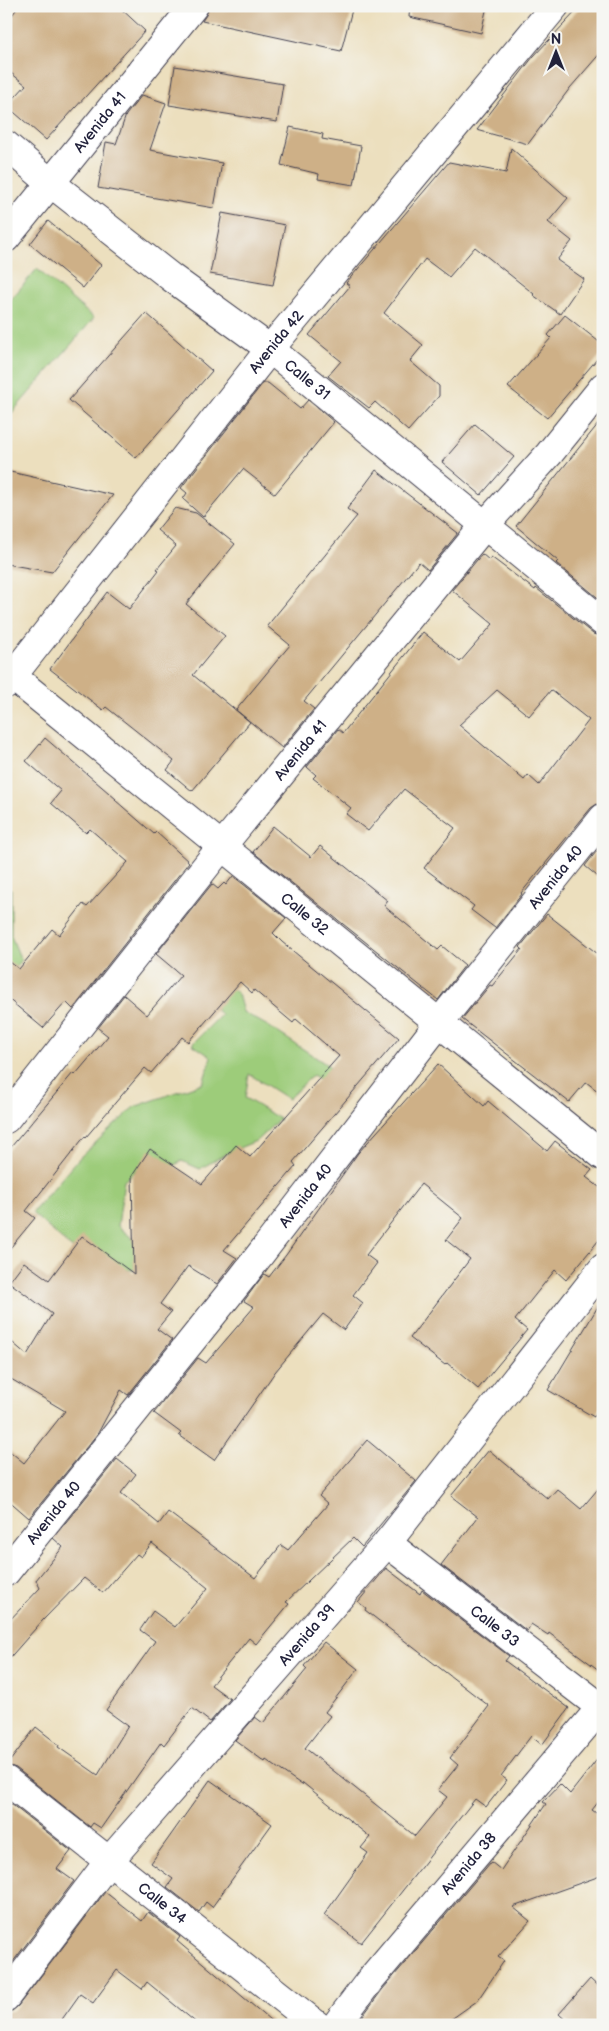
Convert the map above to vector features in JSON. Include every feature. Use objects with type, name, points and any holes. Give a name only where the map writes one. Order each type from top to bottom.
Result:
[{"type":"street","name":"Avenida 41","points":[[6,238],[52,184],[194,6]]},
{"type":"street","name":"Avenida 42","points":[[8,677],[270,350],[555,6]]},
{"type":"street","name":"Calle 31","points":[[6,145],[52,184],[172,278],[270,350],[603,622]]},
{"type":"street","name":"Avenida 41","points":[[6,1119],[222,846],[485,526],[603,387]]},
{"type":"street","name":"Calle 32","points":[[8,677],[222,846],[603,1156]]},
{"type":"street","name":"Avenida 40","points":[[6,1572],[242,1278],[439,1023],[603,818]]},
{"type":"street","name":"Avenida 39","points":[[6,1997],[108,1861],[387,1543],[603,1268]]},
{"type":"street","name":"Calle 33","points":[[387,1543],[602,1707]]},
{"type":"street","name":"Avenida 38","points":[[336,2025],[370,1980],[602,1707]]},
{"type":"street","name":"Calle 34","points":[[6,1780],[318,2025]]},
{"type":"green space","points":[[37,269],[94,318],[10,415],[6,411],[6,305]]},
{"type":"green space","points":[[6,888],[11,889],[11,936],[21,960],[6,980]]},
{"type":"green space","points":[[217,973],[238,994],[243,1012],[268,1026],[338,1072],[327,1084],[313,1075],[288,1099],[249,1074],[245,1098],[280,1119],[256,1141],[227,1153],[200,1169],[182,1161],[169,1168],[149,1159],[124,1181],[118,1226],[142,1247],[143,1271],[108,1268],[70,1247],[32,1213],[80,1157],[134,1107],[203,1083],[211,1057],[192,1044],[221,1015],[202,993]]},
{"type":"building","points":[[19,6],[118,6],[145,31],[46,140],[7,106],[26,85],[6,69],[6,23]]},
{"type":"building","points":[[209,6],[353,6],[341,51],[202,21]]},
{"type":"building","points":[[410,6],[487,6],[481,33],[409,17]]},
{"type":"building","points":[[581,6],[595,6],[603,13],[603,50],[570,88],[528,144],[477,130],[533,57]]},
{"type":"building","points":[[175,66],[283,84],[277,122],[169,105]]},
{"type":"building","points":[[142,95],[166,103],[150,150],[222,163],[214,208],[98,188],[106,142],[116,144],[126,115]]},
{"type":"building","points":[[290,127],[323,134],[322,139],[361,146],[354,185],[318,179],[319,174],[281,165]]},
{"type":"building","points":[[511,148],[568,198],[548,222],[572,241],[557,260],[584,279],[560,314],[533,295],[475,247],[449,277],[425,259],[384,313],[423,345],[410,361],[439,386],[439,396],[408,431],[375,402],[369,408],[328,376],[341,361],[309,335],[350,286],[346,283],[449,162],[506,173]]},
{"type":"building","points":[[222,213],[285,225],[273,285],[210,274]]},
{"type":"building","points":[[48,221],[101,265],[83,288],[30,244]]},
{"type":"building","points":[[146,313],[212,371],[136,458],[69,400]]},
{"type":"building","points":[[565,315],[603,345],[603,352],[547,418],[508,387],[551,338],[548,335]]},
{"type":"building","points":[[263,383],[268,383],[300,409],[308,400],[334,422],[275,494],[243,469],[203,517],[183,499],[187,493],[181,488]]},
{"type":"building","points":[[603,418],[603,602],[556,563],[558,561],[516,526]]},
{"type":"building","points":[[475,424],[514,457],[481,495],[442,462]]},
{"type":"building","points":[[376,470],[458,533],[428,570],[419,562],[304,701],[314,709],[282,748],[236,710],[290,645],[267,626],[357,516],[347,509]]},
{"type":"building","points":[[6,471],[113,495],[52,572],[6,564]]},
{"type":"building","points":[[175,508],[196,513],[235,544],[186,604],[225,636],[193,675],[250,722],[192,791],[167,770],[174,761],[106,707],[103,710],[50,669],[107,592],[129,609],[176,546],[157,530]]},
{"type":"building","points":[[482,554],[489,560],[491,557],[535,590],[536,588],[593,634],[603,637],[603,803],[591,808],[521,893],[495,928],[471,910],[474,906],[424,868],[455,828],[404,789],[368,831],[346,814],[351,808],[313,778],[316,775],[307,767],[338,729],[343,733],[423,632],[460,662],[493,624],[452,590]],"holes":[[[497,690],[529,716],[551,690],[589,720],[539,785],[528,775],[524,780],[459,725]]]},
{"type":"building","points":[[45,738],[154,834],[156,832],[189,862],[73,1009],[66,1002],[43,1028],[6,997],[6,959],[19,969],[52,929],[59,935],[83,904],[87,907],[128,862],[90,829],[86,833],[51,803],[61,791],[26,761]]},
{"type":"building","points":[[273,826],[311,857],[320,846],[388,901],[384,906],[438,950],[442,946],[465,965],[438,1000],[253,852]]},
{"type":"building","points":[[603,843],[603,881],[585,866]]},
{"type":"building","points":[[233,876],[286,918],[273,933],[282,942],[399,1038],[293,1162],[296,1166],[224,1250],[237,1258],[217,1284],[188,1266],[160,1304],[171,1312],[157,1329],[172,1340],[128,1395],[121,1390],[98,1433],[29,1518],[6,1498],[6,1448],[24,1463],[65,1411],[6,1376],[6,1337],[27,1355],[52,1314],[9,1282],[24,1262],[49,1280],[82,1236],[134,1274],[132,1176],[150,1149],[202,1184],[236,1145],[250,1157],[339,1056],[296,1019],[293,1023],[254,990],[252,993],[240,982],[188,1042],[182,1037],[151,1073],[145,1068],[85,1136],[26,1211],[35,1218],[6,1253],[6,1153],[73,1073],[75,1075],[108,1036],[98,1028],[124,995],[147,1015],[181,975],[156,954],[212,884],[218,889],[224,883],[226,885]]},
{"type":"building","points":[[547,914],[603,958],[603,1095],[586,1082],[569,1102],[462,1019],[522,949],[520,947]]},
{"type":"building","points":[[438,1064],[484,1106],[488,1101],[547,1151],[555,1141],[592,1170],[586,1177],[603,1190],[603,1235],[566,1280],[555,1270],[515,1320],[527,1330],[478,1389],[447,1363],[445,1365],[410,1338],[470,1259],[446,1240],[463,1218],[421,1184],[366,1255],[377,1263],[353,1295],[363,1303],[344,1330],[323,1314],[275,1372],[214,1460],[179,1435],[181,1433],[154,1413],[198,1358],[206,1363],[254,1307],[244,1301],[264,1274],[269,1277],[358,1153]]},
{"type":"building","points":[[603,1298],[603,1403],[594,1417],[548,1390]]},
{"type":"building","points":[[367,1440],[416,1481],[362,1547],[353,1538],[286,1602],[289,1604],[256,1644],[249,1638],[211,1685],[230,1699],[210,1722],[192,1708],[164,1745],[161,1742],[101,1828],[93,1823],[90,1827],[16,1768],[7,1765],[36,1727],[59,1745],[58,1747],[98,1775],[128,1726],[106,1710],[155,1641],[140,1630],[153,1611],[175,1627],[208,1588],[152,1543],[141,1557],[137,1554],[103,1593],[84,1578],[6,1662],[6,1624],[40,1588],[36,1580],[63,1547],[53,1538],[117,1459],[136,1474],[121,1493],[159,1524],[168,1512],[255,1578],[281,1545],[288,1550],[328,1504],[319,1496]]},
{"type":"building","points":[[489,1450],[548,1499],[557,1489],[581,1509],[603,1483],[603,1673],[549,1633],[548,1635],[531,1624],[527,1631],[441,1565],[478,1517],[451,1496]]},
{"type":"building","points":[[386,1568],[420,1594],[422,1590],[509,1656],[505,1661],[569,1708],[542,1745],[531,1736],[501,1776],[507,1780],[486,1807],[475,1799],[361,1943],[324,1915],[368,1853],[361,1848],[370,1837],[303,1783],[302,1785],[266,1760],[265,1762],[235,1740],[255,1717],[263,1723],[307,1669],[304,1666],[324,1642],[358,1669],[325,1712],[330,1716],[305,1748],[415,1836],[447,1797],[438,1790],[458,1765],[450,1758],[489,1706],[365,1610],[366,1608],[358,1602]]},
{"type":"building","points":[[603,1752],[603,1796],[592,1810],[603,1818],[603,1875],[513,1907],[530,1921],[498,1957],[504,1961],[477,2001],[443,2025],[356,2025],[382,1990],[491,1862],[501,1870],[546,1804],[543,1802],[560,1784],[570,1794]]},
{"type":"building","points":[[210,1780],[272,1824],[212,1907],[206,1902],[199,1912],[167,1887],[173,1879],[151,1863]]},
{"type":"building","points":[[6,1800],[71,1851],[57,1869],[74,1881],[6,1971]]},
{"type":"building","points":[[105,1892],[142,1921],[148,1912],[180,1937],[177,1941],[276,2025],[199,2025],[147,1982],[142,1989],[117,1970],[93,2003],[80,1994],[58,2025],[6,2025],[6,2012],[12,2011],[18,2006]]},
{"type":"building","points":[[590,1979],[603,1991],[603,2025],[571,2025],[559,2014]]}]
